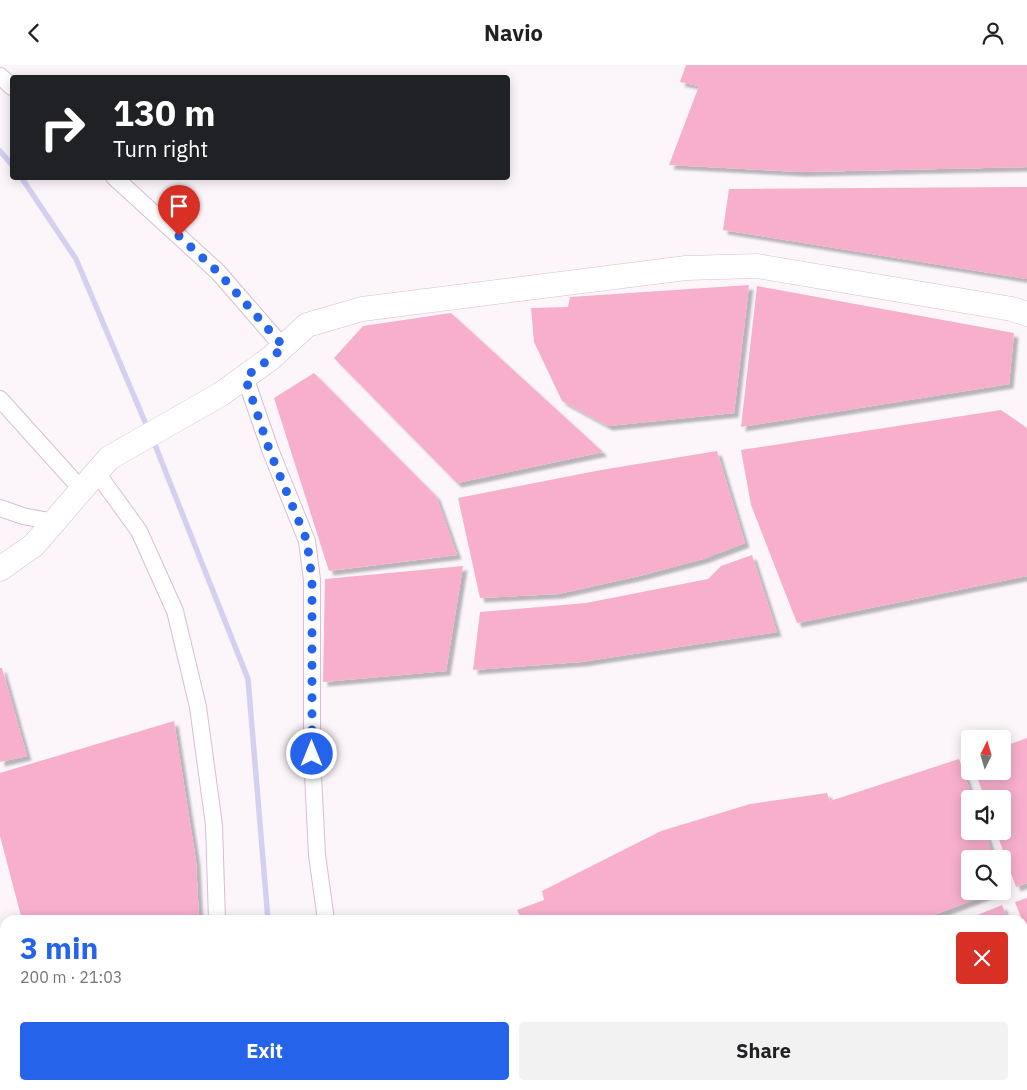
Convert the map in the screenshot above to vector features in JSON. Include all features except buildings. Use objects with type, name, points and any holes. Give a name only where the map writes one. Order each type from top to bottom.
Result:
[{"type":"street","points":[[0,76],[10,85]]},
{"type":"street","points":[[117,180],[218,272],[284,347]]},
{"type":"street","points":[[0,569],[34,545],[96,474],[221,394],[271,358],[307,325],[362,309],[686,268],[757,266],[1002,307],[1027,313]]},
{"type":"street","points":[[245,377],[270,452],[307,541],[312,580],[312,754],[317,855],[325,915]]},
{"type":"street","points":[[0,399],[96,474],[139,531],[175,611],[198,707],[214,825],[217,915]]},
{"type":"street","points":[[0,508],[23,516],[54,522]]},
{"type":"waterway","points":[[0,151],[10,163]]},
{"type":"waterway","points":[[23,180],[76,259],[148,429]]},
{"type":"waterway","points":[[153,440],[248,679],[268,915]]},
{"type":"route","points":[[179,236],[218,272],[284,347],[245,377],[270,452],[307,541],[312,580],[312,754]]}]
